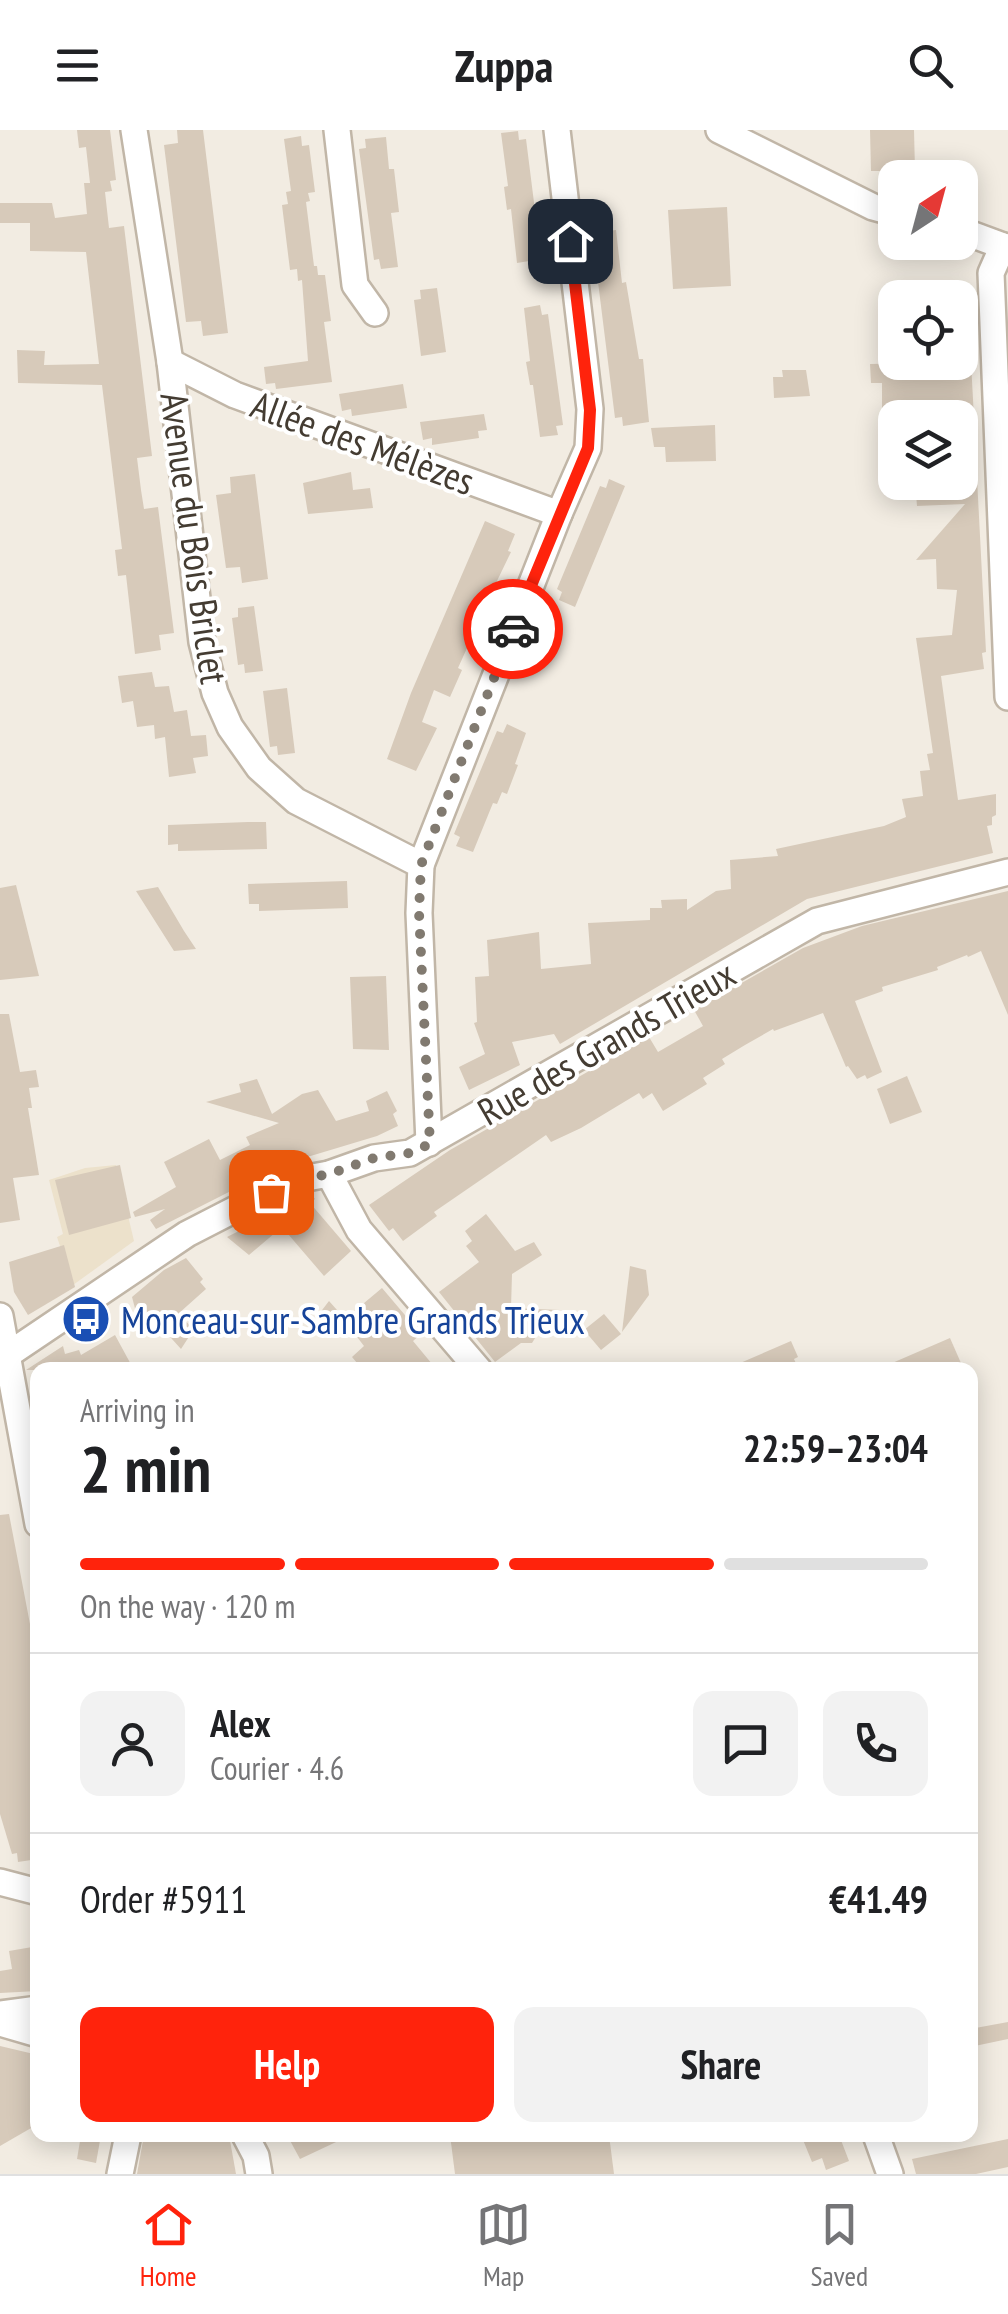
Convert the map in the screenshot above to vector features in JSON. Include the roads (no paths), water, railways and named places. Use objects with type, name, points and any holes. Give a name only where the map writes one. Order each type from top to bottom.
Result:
[{"type":"street","name":"Avenue du Bois Briclet","points":[[134,130],[170,362],[202,642],[216,693],[230,728],[259,768],[296,801],[421,865]]},
{"type":"street","points":[[337,130],[355,285],[375,313]]},
{"type":"street","points":[[430,1144],[419,912],[421,865],[588,448],[590,410],[558,130]]},
{"type":"street","points":[[719,130],[878,209]]},
{"type":"street","points":[[978,236],[1005,245],[991,273],[1004,486],[1008,697]]},
{"type":"street","name":"Allée des Mélèzes","points":[[170,362],[235,395],[559,514]]},
{"type":"street","name":"Rue des Grands Trieux","points":[[8,1354],[187,1234],[290,1181],[330,1174],[374,1158],[410,1153],[430,1144],[817,921],[1008,872]]},
{"type":"street","points":[[330,1174],[359,1230],[471,1362]]},
{"type":"street","points":[[0,1316],[30,1479]]},
{"type":"street","points":[[0,1882],[30,1890]]},
{"type":"street","points":[[0,2014],[30,2010]]},
{"type":"street","points":[[0,2023],[30,2032]]},
{"type":"street","points":[[120,2174],[127,2142]]},
{"type":"street","points":[[249,2142],[260,2174]]},
{"type":"street","points":[[879,2142],[890,2174]]},
{"type":"place","name":"Monceau-sur-Sambre Grands Trieux","points":[[86,1319]]}]
